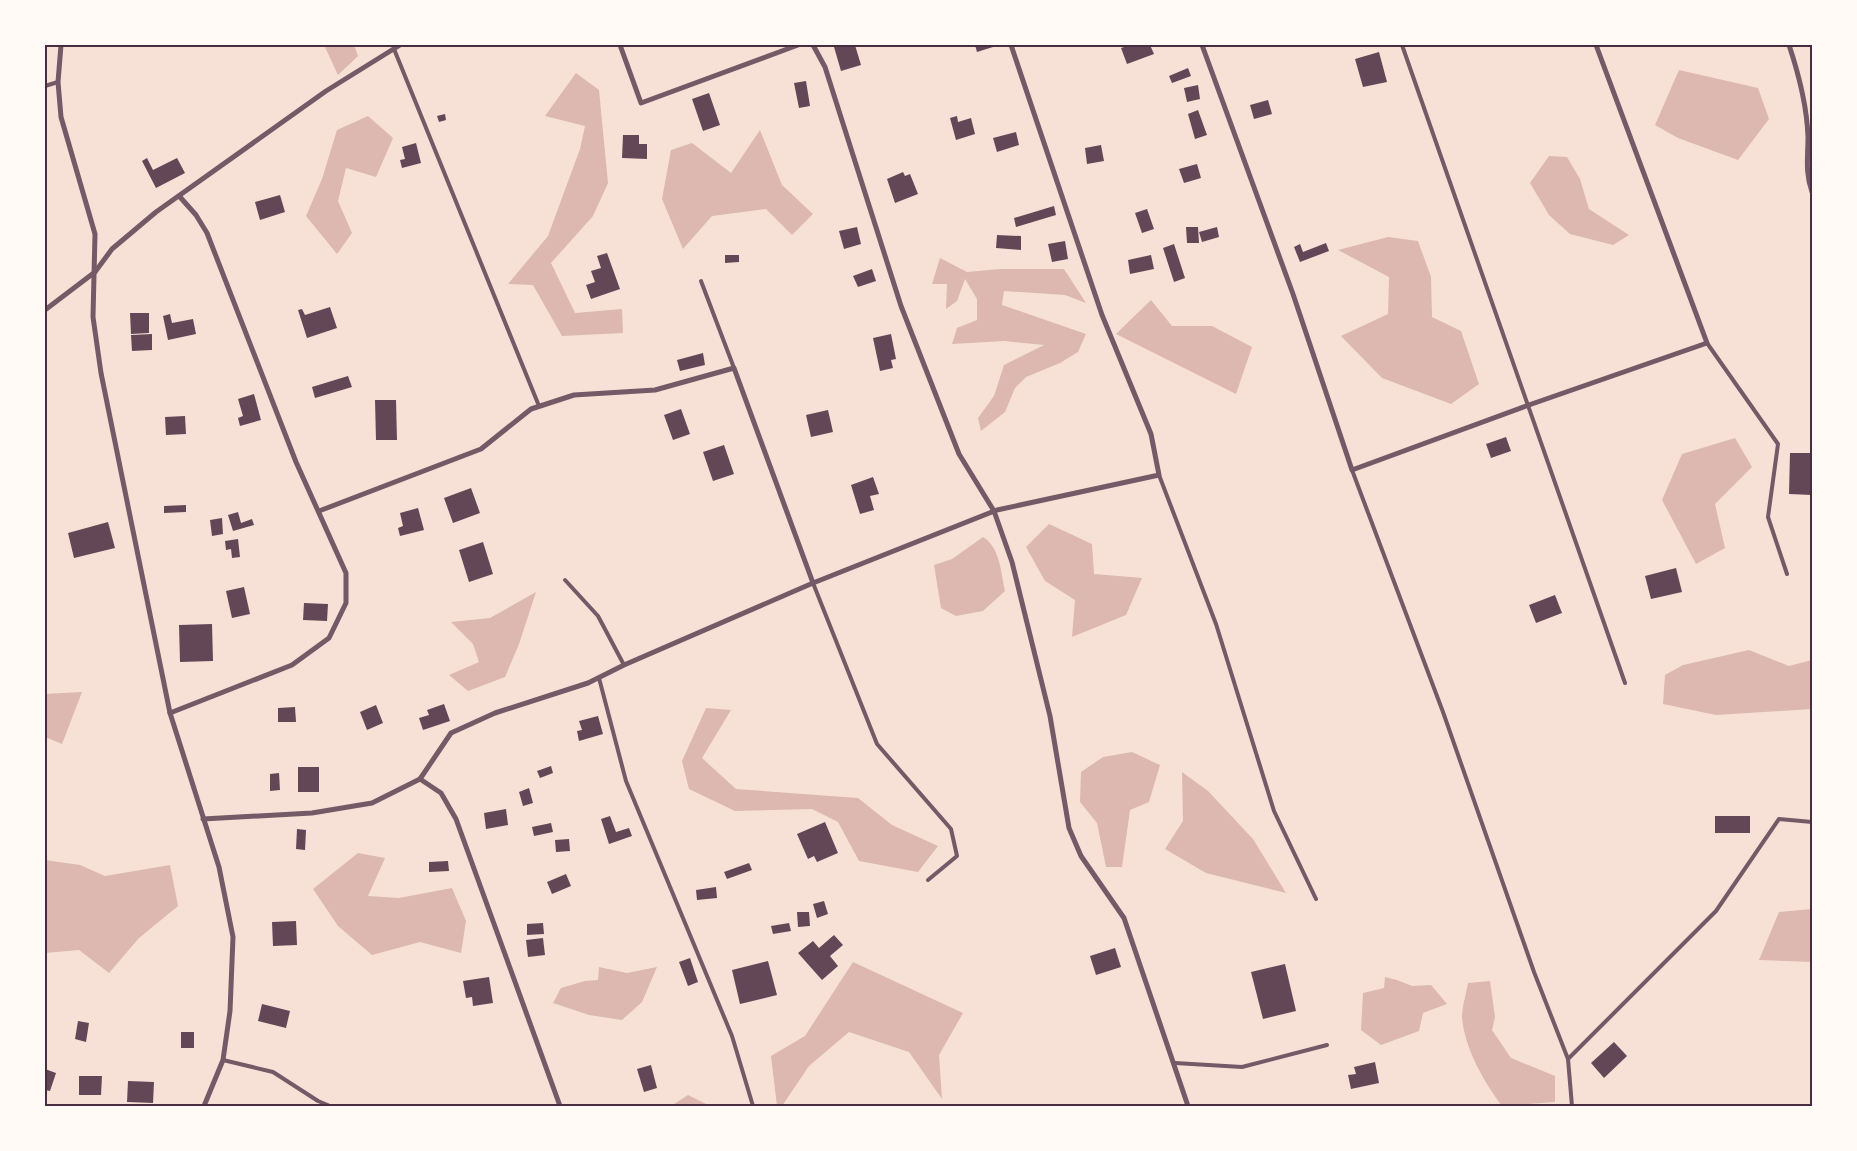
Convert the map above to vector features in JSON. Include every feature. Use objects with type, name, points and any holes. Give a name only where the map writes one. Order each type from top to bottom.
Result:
[{"type":"street","points":[[61,45],[58,82],[61,117],[95,234],[93,317],[101,373],[170,714],[219,867],[233,937],[230,1012],[223,1060],[204,1106]]},
{"type":"street","points":[[45,310],[95,272],[112,249],[156,212],[180,197],[326,91],[400,45]]},
{"type":"street","points":[[620,45],[642,103],[798,45]]},
{"type":"street","points":[[813,45],[825,67],[901,306],[959,454],[994,511],[1012,562],[1048,707],[1069,828],[1081,856],[1124,918],[1175,1063],[1188,1106]]},
{"type":"street","points":[[203,818],[312,813],[372,804],[420,779],[451,733],[495,714],[598,678],[813,583],[994,511],[1159,475],[1151,434],[1102,315],[1011,45]]},
{"type":"street","points":[[1202,45],[1294,294],[1352,470],[1526,406],[1708,343],[1596,45]]},
{"type":"street","points":[[1789,45],[1799,76],[1808,137],[1806,177],[1812,192]]},
{"type":"street","points":[[170,714],[292,665],[329,638],[346,603],[346,574],[296,462],[207,233],[196,215],[180,197]]},
{"type":"street","points":[[319,512],[481,449],[530,408],[574,395],[655,390],[734,368],[813,583]]},
{"type":"street","points":[[420,779],[441,793],[456,819],[560,1106]]},
{"type":"lane","points":[[1402,45],[1526,406],[1624,683]]},
{"type":"lane","points":[[394,49],[539,406]]},
{"type":"lane","points":[[45,86],[58,82]]},
{"type":"lane","points":[[701,281],[734,368]]},
{"type":"lane","points":[[1708,343],[1778,444],[1768,517],[1787,574]]},
{"type":"lane","points":[[1352,470],[1443,712],[1534,972],[1568,1059],[1572,1106]]},
{"type":"lane","points":[[1159,475],[1216,624],[1274,811],[1316,899]]},
{"type":"lane","points":[[565,580],[598,616],[624,665]]},
{"type":"lane","points":[[813,583],[877,744],[951,829],[957,856],[928,880]]},
{"type":"lane","points":[[598,678],[626,781],[732,1036],[753,1106]]},
{"type":"lane","points":[[1568,1059],[1716,911],[1779,818],[1812,822]]},
{"type":"lane","points":[[1175,1063],[1242,1067],[1327,1045]]},
{"type":"lane","points":[[223,1060],[273,1072],[318,1101],[330,1106]]},
{"type":"shaded area","points":[[324,45],[354,45],[358,56],[338,75]]},
{"type":"shaded area","points":[[1679,70],[1758,88],[1769,119],[1738,160],[1678,138],[1655,125]]},
{"type":"shaded area","points":[[576,73],[599,90],[608,183],[593,216],[551,263],[575,313],[622,309],[623,333],[562,336],[533,285],[508,284],[548,236],[580,149],[585,126],[545,116]]},
{"type":"shaded area","points":[[368,116],[393,138],[376,177],[346,168],[338,201],[352,233],[337,254],[306,216],[322,179],[337,130]]},
{"type":"shaded area","points":[[760,130],[782,185],[813,214],[792,235],[766,209],[712,216],[683,249],[662,199],[671,150],[692,143],[731,173]]},
{"type":"shaded area","points":[[1549,156],[1567,157],[1580,179],[1589,209],[1629,235],[1613,245],[1570,234],[1549,215],[1530,183]]},
{"type":"shaded area","points":[[1388,237],[1418,241],[1431,277],[1432,317],[1461,331],[1479,384],[1451,404],[1382,378],[1341,336],[1388,314],[1389,277],[1338,250]]},
{"type":"shaded area","points":[[940,258],[967,272],[1000,269],[1064,269],[1086,303],[1065,295],[1004,291],[1002,305],[1086,334],[1078,352],[1060,363],[1026,377],[1015,388],[1005,412],[981,431],[978,418],[994,396],[1004,365],[1044,345],[1004,341],[952,344],[957,328],[977,320],[977,299],[965,279],[957,301],[946,309],[947,284],[932,284]]},
{"type":"shaded area","points":[[1151,300],[1172,326],[1212,326],[1252,347],[1236,394],[1116,334]]},
{"type":"shaded area","points":[[1735,438],[1752,467],[1715,504],[1725,548],[1696,564],[1662,500],[1682,454]]},
{"type":"shaded area","points":[[1049,524],[1092,544],[1094,574],[1142,578],[1126,615],[1072,637],[1075,600],[1045,581],[1026,547]]},
{"type":"shaded area","points":[[983,537],[989,541],[996,554],[1005,591],[983,611],[956,616],[941,608],[934,565],[952,559]]},
{"type":"shaded area","points":[[536,592],[519,644],[505,677],[468,691],[449,675],[479,662],[473,644],[451,622],[490,618]]},
{"type":"shaded area","points":[[1749,650],[1789,666],[1812,660],[1812,709],[1716,715],[1663,704],[1665,675],[1683,665]]},
{"type":"shaded area","points":[[82,692],[62,744],[45,737],[45,694]]},
{"type":"shaded area","points":[[706,708],[731,710],[702,758],[736,789],[858,798],[892,825],[938,846],[918,872],[859,861],[838,822],[812,809],[735,811],[689,789],[682,761]]},
{"type":"shaded area","points":[[1132,752],[1160,765],[1149,802],[1130,810],[1122,867],[1106,867],[1097,823],[1080,802],[1081,772],[1103,757]]},
{"type":"shaded area","points":[[1182,772],[1208,791],[1253,839],[1286,893],[1206,873],[1165,849],[1183,821]]},
{"type":"shaded area","points":[[358,853],[385,858],[368,896],[399,898],[452,888],[466,921],[461,953],[420,942],[372,955],[338,926],[313,889]]},
{"type":"shaded area","points":[[45,860],[80,865],[105,876],[170,865],[178,906],[139,938],[109,973],[79,950],[45,953]]},
{"type":"shaded area","points":[[1812,909],[1812,962],[1759,960],[1779,912]]},
{"type":"shaded area","points":[[853,962],[963,1013],[939,1055],[942,1099],[909,1052],[849,1032],[809,1066],[782,1106],[777,1106],[771,1056],[805,1036]]},
{"type":"shaded area","points":[[599,967],[627,973],[657,967],[642,1002],[622,1020],[589,1015],[553,1003],[561,988],[585,981],[598,980]]},
{"type":"shaded area","points":[[1385,977],[1412,986],[1431,985],[1447,1004],[1423,1013],[1419,1031],[1381,1045],[1361,1030],[1363,993],[1384,988]]},
{"type":"shaded area","points":[[1490,981],[1495,1017],[1492,1030],[1511,1058],[1555,1076],[1555,1102],[1502,1106],[1476,1065],[1464,1030],[1462,1018],[1463,1005],[1468,983]]},
{"type":"shaded area","points":[[688,1095],[710,1106],[671,1106]]},
{"type":"building","points":[[839,45],[855,45],[861,65],[841,71],[834,47]]},
{"type":"building","points":[[975,45],[992,45],[993,47],[977,52]]},
{"type":"building","points":[[1130,45],[1150,45],[1154,54],[1127,64],[1121,48]]},
{"type":"building","points":[[1379,52],[1387,82],[1363,87],[1355,59]]},
{"type":"building","points":[[1188,68],[1191,76],[1172,83],[1169,76]]},
{"type":"building","points":[[806,81],[810,106],[799,108],[794,83]]},
{"type":"building","points":[[1198,85],[1200,99],[1187,102],[1184,88]]},
{"type":"building","points":[[709,93],[720,125],[703,131],[692,99]]},
{"type":"building","points":[[1268,100],[1272,114],[1254,119],[1250,105]]},
{"type":"building","points":[[1198,110],[1207,135],[1195,139],[1188,114]]},
{"type":"building","points":[[445,114],[446,120],[439,122],[437,116]]},
{"type":"building","points":[[957,116],[958,122],[971,118],[975,134],[956,140],[950,118]]},
{"type":"building","points":[[1016,132],[1019,145],[997,152],[993,138]]},
{"type":"building","points":[[623,135],[639,135],[639,144],[647,144],[647,159],[622,158]]},
{"type":"building","points":[[416,143],[421,163],[402,168],[400,160],[405,159],[402,147]]},
{"type":"building","points":[[1101,145],[1104,161],[1087,164],[1085,148]]},
{"type":"building","points":[[147,158],[153,170],[177,158],[185,173],[156,188],[142,161]]},
{"type":"building","points":[[1197,164],[1201,178],[1184,183],[1179,169]]},
{"type":"building","points":[[903,172],[905,176],[910,174],[918,194],[895,203],[887,179]]},
{"type":"building","points":[[280,195],[285,212],[260,220],[255,202]]},
{"type":"building","points":[[1054,206],[1056,215],[1016,227],[1014,218]]},
{"type":"building","points":[[1147,209],[1154,229],[1142,233],[1135,213]]},
{"type":"building","points":[[857,227],[861,244],[844,249],[839,231]]},
{"type":"building","points":[[1186,227],[1198,227],[1199,243],[1187,243]]},
{"type":"building","points":[[1217,227],[1219,237],[1202,242],[1199,232]]},
{"type":"building","points":[[997,235],[1021,236],[1021,250],[996,248]]},
{"type":"building","points":[[1065,241],[1068,259],[1052,262],[1048,244]]},
{"type":"building","points":[[1326,243],[1329,251],[1300,262],[1294,247],[1300,244],[1303,252]]},
{"type":"building","points":[[1174,244],[1185,278],[1174,282],[1163,248]]},
{"type":"building","points":[[607,253],[620,289],[591,299],[586,285],[595,282],[591,271],[601,268],[597,256]]},
{"type":"building","points":[[725,255],[739,255],[739,262],[725,263]]},
{"type":"building","points":[[1151,255],[1154,269],[1130,274],[1128,260]]},
{"type":"building","points":[[872,269],[876,281],[858,287],[853,276]]},
{"type":"building","points":[[330,307],[337,328],[307,338],[298,310],[302,309],[305,315]]},
{"type":"building","points":[[130,313],[149,313],[149,333],[131,334]]},
{"type":"building","points":[[170,314],[172,323],[193,319],[196,334],[168,340],[163,316]]},
{"type":"building","points":[[152,334],[152,350],[132,351],[131,335]]},
{"type":"building","points":[[891,334],[896,359],[891,360],[893,368],[880,371],[873,338]]},
{"type":"building","points":[[703,353],[705,365],[680,371],[677,360]]},
{"type":"building","points":[[348,376],[352,387],[315,398],[312,387]]},
{"type":"building","points":[[254,394],[261,420],[240,426],[238,418],[243,416],[238,399]]},
{"type":"building","points":[[375,400],[396,400],[397,440],[376,440]]},
{"type":"building","points":[[681,409],[690,434],[673,440],[664,415]]},
{"type":"building","points":[[828,410],[833,432],[811,437],[806,415]]},
{"type":"building","points":[[185,416],[186,434],[166,435],[165,417]]},
{"type":"building","points":[[1506,437],[1511,451],[1491,458],[1486,444]]},
{"type":"building","points":[[724,445],[734,474],[713,481],[703,452]]},
{"type":"building","points":[[1790,453],[1812,453],[1812,495],[1789,494]]},
{"type":"building","points":[[873,477],[879,494],[870,496],[874,510],[860,514],[851,485]]},
{"type":"building","points":[[471,488],[480,513],[453,523],[444,498]]},
{"type":"building","points":[[186,505],[186,512],[164,513],[164,506]]},
{"type":"building","points":[[418,508],[424,530],[400,536],[398,528],[403,526],[400,513]]},
{"type":"building","points":[[238,512],[241,523],[252,519],[254,525],[233,531],[228,515]]},
{"type":"building","points":[[222,518],[223,534],[212,536],[210,520]]},
{"type":"building","points":[[108,522],[115,548],[74,558],[68,533]]},
{"type":"building","points":[[238,539],[240,557],[232,558],[231,549],[226,550],[225,541]]},
{"type":"building","points":[[483,542],[493,574],[469,582],[459,550]]},
{"type":"building","points":[[1676,568],[1682,592],[1651,599],[1645,576]]},
{"type":"building","points":[[244,587],[250,614],[232,618],[226,591]]},
{"type":"building","points":[[1555,595],[1562,613],[1536,623],[1529,605]]},
{"type":"building","points":[[304,603],[328,604],[327,621],[303,620]]},
{"type":"building","points":[[212,624],[213,661],[180,662],[179,625]]},
{"type":"building","points":[[444,704],[450,721],[423,730],[419,718],[429,715],[427,710]]},
{"type":"building","points":[[376,705],[383,723],[367,730],[360,712]]},
{"type":"building","points":[[295,707],[296,722],[278,722],[278,708]]},
{"type":"building","points":[[598,716],[603,734],[579,741],[577,731],[582,730],[579,721]]},
{"type":"building","points":[[551,766],[553,773],[540,778],[537,771]]},
{"type":"building","points":[[298,767],[319,767],[319,792],[298,792]]},
{"type":"building","points":[[279,773],[280,790],[270,791],[270,774]]},
{"type":"building","points":[[529,788],[533,803],[523,806],[519,792]]},
{"type":"building","points":[[506,809],[508,825],[486,829],[484,813]]},
{"type":"building","points":[[610,816],[616,832],[629,828],[632,836],[609,844],[601,819]]},
{"type":"building","points":[[1715,816],[1750,816],[1750,833],[1715,833]]},
{"type":"building","points":[[825,822],[838,853],[817,862],[814,856],[808,859],[797,834]]},
{"type":"building","points":[[551,823],[553,832],[534,836],[532,827]]},
{"type":"building","points":[[297,829],[306,830],[305,850],[296,849]]},
{"type":"building","points":[[569,839],[570,851],[556,852],[555,840]]},
{"type":"building","points":[[448,861],[449,871],[429,872],[429,862]]},
{"type":"building","points":[[749,863],[752,870],[727,879],[724,872]]},
{"type":"building","points":[[566,874],[571,886],[552,894],[547,882]]},
{"type":"building","points":[[716,887],[717,898],[697,900],[696,890]]},
{"type":"building","points":[[824,901],[828,914],[817,918],[813,904]]},
{"type":"building","points":[[797,912],[809,912],[810,926],[798,927]]},
{"type":"building","points":[[296,921],[297,945],[273,946],[272,922]]},
{"type":"building","points":[[543,923],[544,934],[527,935],[527,924]]},
{"type":"building","points":[[789,923],[791,931],[773,934],[771,926]]},
{"type":"building","points":[[834,935],[843,945],[830,956],[838,966],[822,980],[798,953],[813,941],[819,948]]},
{"type":"building","points":[[543,938],[545,955],[528,957],[526,940]]},
{"type":"building","points":[[1115,948],[1121,967],[1096,975],[1090,956]]},
{"type":"building","points":[[690,958],[698,982],[688,986],[679,962]]},
{"type":"building","points":[[768,961],[777,995],[740,1004],[732,970]]},
{"type":"building","points":[[1285,964],[1296,1011],[1263,1019],[1251,972]]},
{"type":"building","points":[[489,977],[493,1003],[473,1006],[472,997],[466,998],[463,981]]},
{"type":"building","points":[[262,1004],[290,1011],[286,1028],[258,1021]]},
{"type":"building","points":[[78,1021],[89,1023],[86,1042],[75,1039]]},
{"type":"building","points":[[181,1032],[194,1032],[194,1048],[181,1048]]},
{"type":"building","points":[[1614,1042],[1627,1056],[1604,1078],[1591,1063]]},
{"type":"building","points":[[1375,1062],[1379,1083],[1351,1089],[1348,1075],[1356,1074],[1354,1067]]},
{"type":"building","points":[[651,1065],[657,1088],[644,1092],[637,1069]]},
{"type":"building","points":[[45,1069],[56,1073],[50,1091],[45,1090]]},
{"type":"building","points":[[79,1076],[102,1076],[101,1095],[79,1095]]},
{"type":"building","points":[[128,1081],[154,1082],[153,1103],[127,1102]]}]
